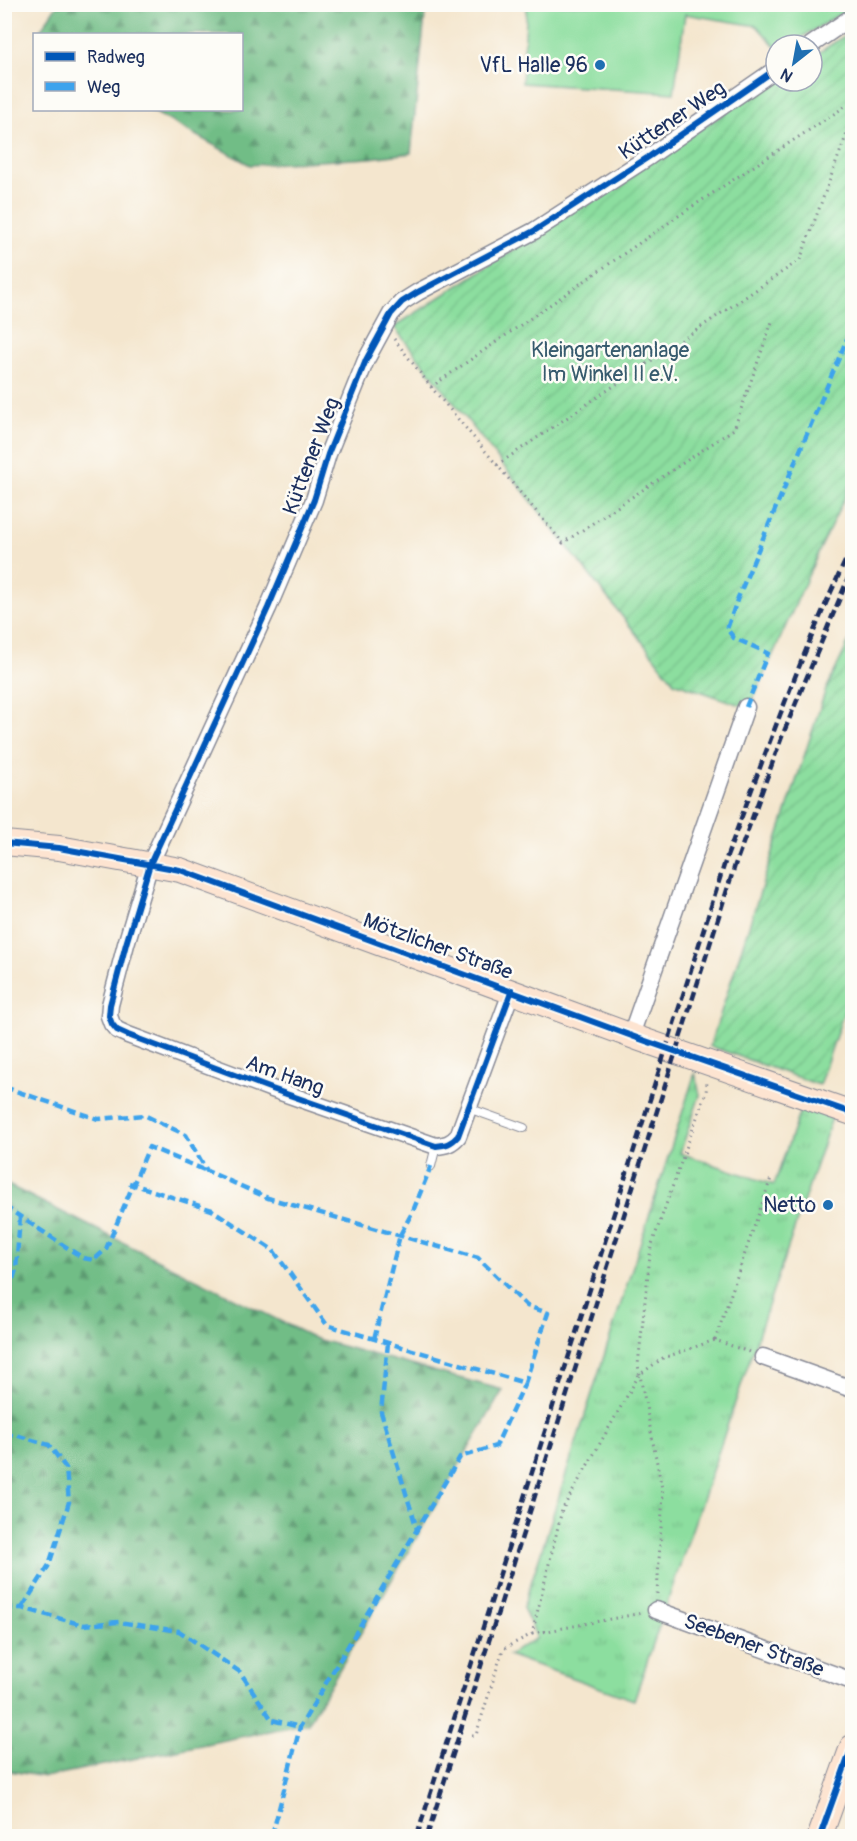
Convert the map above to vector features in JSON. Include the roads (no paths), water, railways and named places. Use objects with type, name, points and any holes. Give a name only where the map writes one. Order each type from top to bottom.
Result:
[{"type":"street","points":[[824,36],[852,16]]},
{"type":"street","name":"Küttener Weg","points":[[150,864],[268,608],[314,500],[328,454],[366,360],[391,314],[402,302],[534,231],[650,156],[764,77]]},
{"type":"street","points":[[631,1035],[746,707]]},
{"type":"street","name":"Mötzlicher Straße","points":[[4,843],[59,849],[180,870],[631,1035],[852,1113]]},
{"type":"street","name":"Am Hang","points":[[150,864],[110,1005],[110,1016],[117,1030],[272,1089],[436,1146]]},
{"type":"street","points":[[436,1146],[453,1142],[458,1136],[512,990]]},
{"type":"street","points":[[762,1357],[852,1389]]},
{"type":"street","name":"Seebener Straße","points":[[656,1610],[852,1681]]},
{"type":"street","points":[[820,1836],[852,1747]]},
{"type":"lane","points":[[468,1108],[525,1128]]},
{"type":"lane","points":[[431,1166],[436,1146]]},
{"type":"railway","points":[[417,1836],[726,859],[801,662],[852,547]]},
{"type":"railway","points":[[427,1836],[735,865],[783,734],[852,569]]},
{"type":"place","name":"VfL Halle 96","points":[[600,65]]},
{"type":"place","name":"Netto","points":[[828,1205]]},
{"type":"park label","name":"Kleingartenanlage Im Winkel II e.V.","points":[[610,362]]}]
